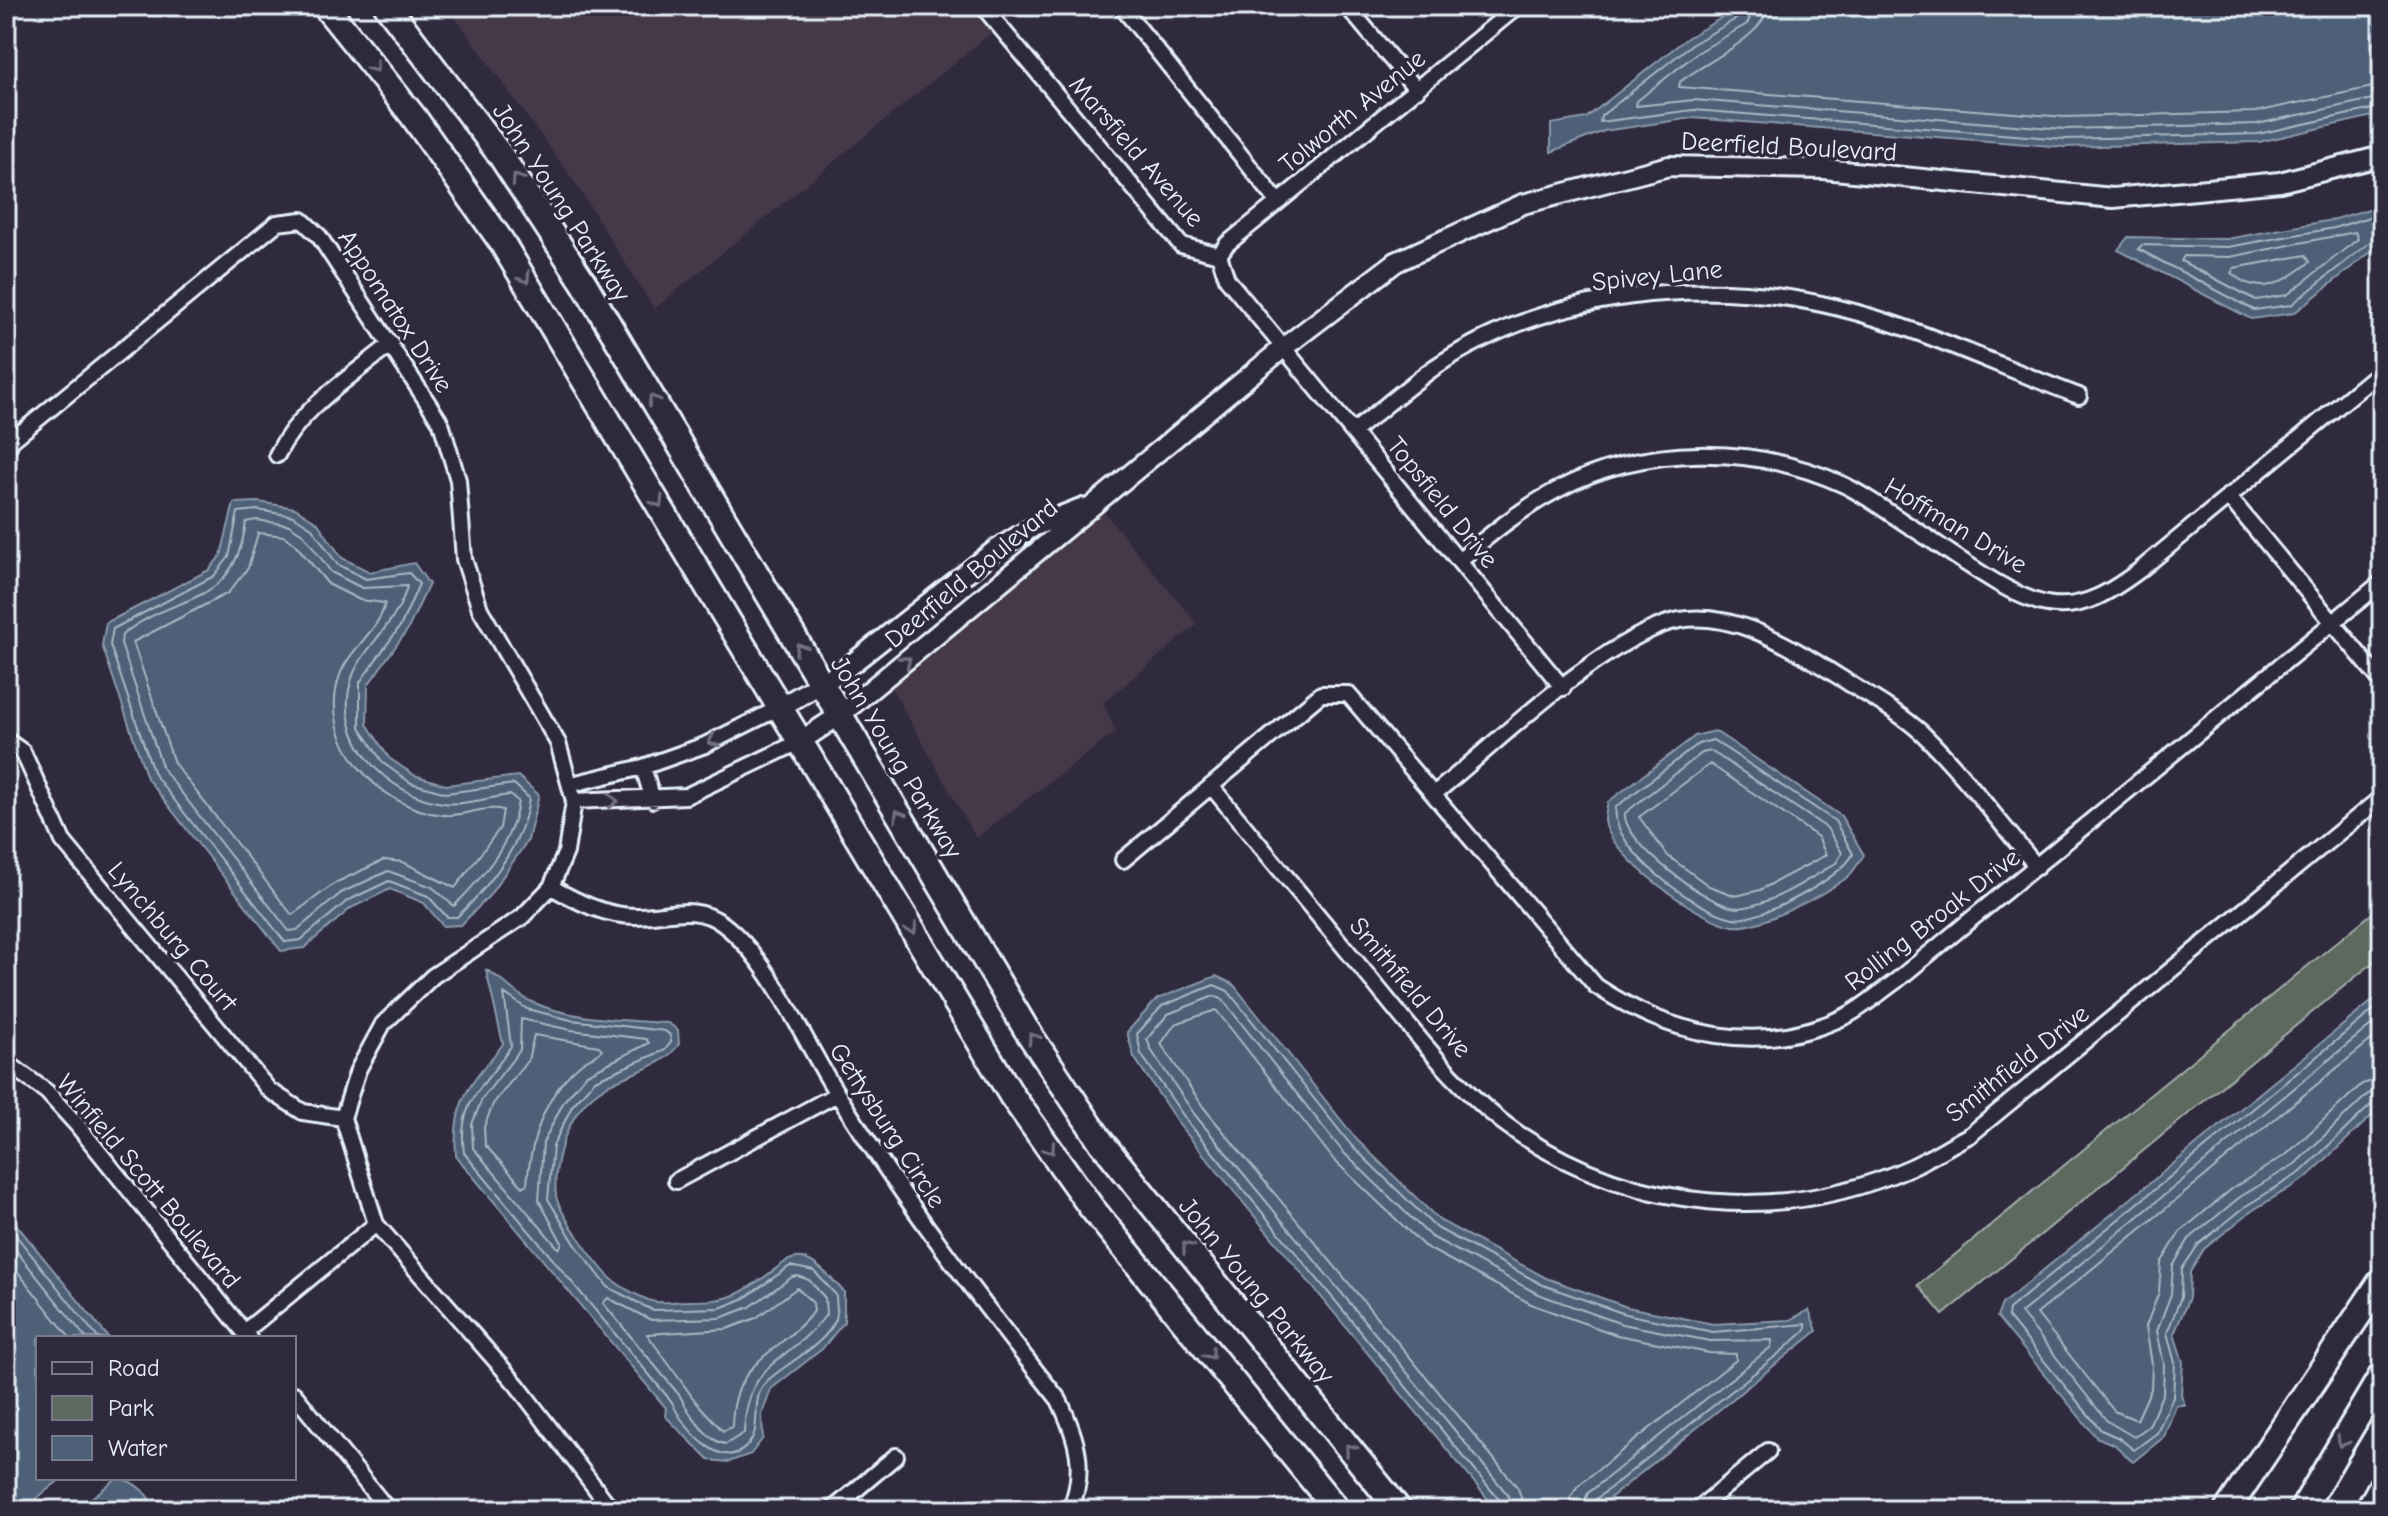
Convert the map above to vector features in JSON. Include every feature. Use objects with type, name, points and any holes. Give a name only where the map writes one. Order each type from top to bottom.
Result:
[{"type":"highway","points":[[325,6],[413,116],[501,241],[1012,1096],[1091,1207],[1337,1510]]},
{"type":"highway","name":"John Young Parkway","points":[[387,6],[465,105],[543,217],[1026,1029],[1102,1143],[1399,1510]]},
{"type":"highway","points":[[2227,1510],[2382,1280]]},
{"type":"highway","points":[[2302,1510],[2382,1375]]},
{"type":"highway","points":[[2239,1510],[2277,1438]]},
{"type":"highway","points":[[2368,1510],[2382,1485]]},
{"type":"street","points":[[1347,6],[1417,90]]},
{"type":"street","name":"Tolworth Avenue","points":[[1219,255],[1227,244],[1518,6]]},
{"type":"street","points":[[1122,7],[1278,202]]},
{"type":"street","name":"Marsfield Avenue","points":[[986,10],[1181,245],[1219,255],[1227,279],[1283,348]]},
{"type":"street","name":"Deerfield Boulevard","points":[[799,742],[840,715],[1283,348],[1396,262],[1523,204],[1669,166],[1824,169],[2113,198],[2280,182],[2382,156]]},
{"type":"street","name":"Appomatox Drive","points":[[6,451],[12,440],[277,223],[302,220],[319,236],[441,423],[458,480],[464,559],[480,609],[558,743],[572,784]]},
{"type":"street","name":"Spivey Lane","points":[[1354,431],[1437,366],[1502,332],[1555,313],[1617,298],[1676,292],[1734,291],[1842,309],[2079,396]]},
{"type":"street","points":[[277,455],[287,434],[301,418],[391,344]]},
{"type":"street","name":"Topsfield Drive","points":[[1283,348],[1563,688]]},
{"type":"street","name":"Hoffman Drive","points":[[1459,561],[1507,520],[1559,489],[1604,471],[1638,462],[1728,456],[1771,461],[1845,486],[1998,583],[2047,604],[2082,603],[2113,590],[2382,370]]},
{"type":"street","points":[[2228,496],[2382,682]]},
{"type":"street","name":"Deerfield Boulevard","points":[[779,708],[821,685],[994,551],[1033,527],[1099,500]]},
{"type":"street","name":"Rolling Broak Drive","points":[[1123,860],[1321,694],[1348,694],[1596,986],[1627,1006],[1672,1026],[1711,1036],[1766,1038],[1806,1031],[1848,1015],[2037,867],[2382,582]]},
{"type":"street","points":[[1434,794],[1616,646],[1666,623],[1704,620],[1734,624],[1782,641],[1900,715],[1923,734],[2037,867]]},
{"type":"street","points":[[612,1510],[517,1385],[376,1224],[343,1118],[358,1070],[383,1024],[433,976],[522,917],[551,887],[566,852],[574,801],[572,784],[643,767],[705,745],[779,708]]},
{"type":"street","name":"Lynchburg Court","points":[[6,740],[23,752],[63,841],[269,1090],[303,1112],[343,1118]]},
{"type":"street","points":[[574,801],[653,800],[686,796],[799,742]]},
{"type":"street","points":[[643,767],[653,800]]},
{"type":"street","name":"Smithfield Drive","points":[[1211,786],[1425,1045],[1469,1093],[1517,1133],[1581,1170],[1644,1192],[1713,1204],[1775,1205],[1851,1189],[1912,1167],[1970,1135],[2382,797]]},
{"type":"street","name":"Gettysburg Circle","points":[[551,887],[589,908],[634,916],[699,910],[723,924],[752,951],[837,1094],[918,1217],[1059,1400],[1074,1432],[1082,1465],[1070,1510]]},
{"type":"street","name":"Winfield Scott Boulevard","points":[[6,1062],[47,1092],[77,1125],[246,1335]]},
{"type":"street","points":[[676,1181],[837,1094]]},
{"type":"street","points":[[246,1335],[376,1224]]},
{"type":"street","points":[[296,1396],[388,1510]]},
{"type":"street","points":[[1697,1510],[1768,1451]]},
{"type":"street","points":[[832,1510],[896,1456]]},
{"type":"shaded area","points":[[447,6],[1024,6],[654,309],[574,181]]},
{"type":"shaded area","points":[[1103,511],[1197,624],[1103,703],[1116,732],[976,838],[890,685]]},
{"type":"green space","points":[[2382,905],[2382,955],[1943,1315],[1918,1285]]},
{"type":"water","points":[[1742,6],[2382,6],[2382,114],[2259,142],[2064,147],[1692,118],[1604,131],[1551,152],[1551,124],[1586,118],[1687,38]]},
{"type":"water","points":[[2382,205],[2382,243],[2294,313],[2251,319],[2118,250],[2128,237],[2227,239],[2332,220]]},
{"type":"water","points":[[258,502],[295,508],[317,522],[342,558],[370,572],[414,563],[429,584],[408,629],[368,685],[367,724],[389,758],[414,775],[446,785],[518,776],[539,795],[528,840],[489,896],[461,925],[443,926],[424,903],[390,889],[351,908],[304,948],[281,951],[147,778],[102,645],[106,623],[209,570],[221,555],[234,503]]},
{"type":"water","points":[[1715,731],[1841,816],[1864,855],[1848,877],[1807,902],[1774,917],[1733,926],[1699,912],[1679,899],[1657,884],[1621,851],[1605,820],[1608,802],[1695,736]]},
{"type":"water","points":[[486,970],[526,999],[548,1008],[599,1018],[668,1023],[678,1030],[679,1044],[669,1055],[592,1096],[574,1118],[560,1150],[555,1185],[559,1204],[581,1241],[614,1281],[655,1302],[715,1300],[741,1292],[783,1263],[802,1258],[813,1263],[844,1292],[844,1322],[822,1349],[771,1389],[762,1415],[763,1438],[751,1454],[728,1462],[709,1460],[665,1416],[666,1408],[456,1156],[460,1107],[473,1083],[503,1044]]},
{"type":"water","points":[[1216,976],[1233,984],[1357,1140],[1439,1220],[1546,1278],[1627,1307],[1713,1324],[1790,1320],[1809,1310],[1817,1331],[1595,1510],[1497,1510],[1180,1126],[1134,1057],[1127,1032],[1157,999]]},
{"type":"water","points":[[2382,993],[2382,1106],[2306,1178],[2250,1212],[2204,1249],[2190,1272],[2189,1298],[2174,1334],[2183,1362],[2181,1395],[2185,1405],[2176,1405],[2164,1437],[2133,1462],[2115,1445],[2096,1437],[1997,1317],[2002,1304]]},
{"type":"water","points":[[6,1212],[107,1336],[36,1336],[36,1480],[60,1480],[22,1510],[6,1510]]},
{"type":"water","points":[[114,1480],[124,1480],[140,1489],[155,1510],[76,1510]]}]
